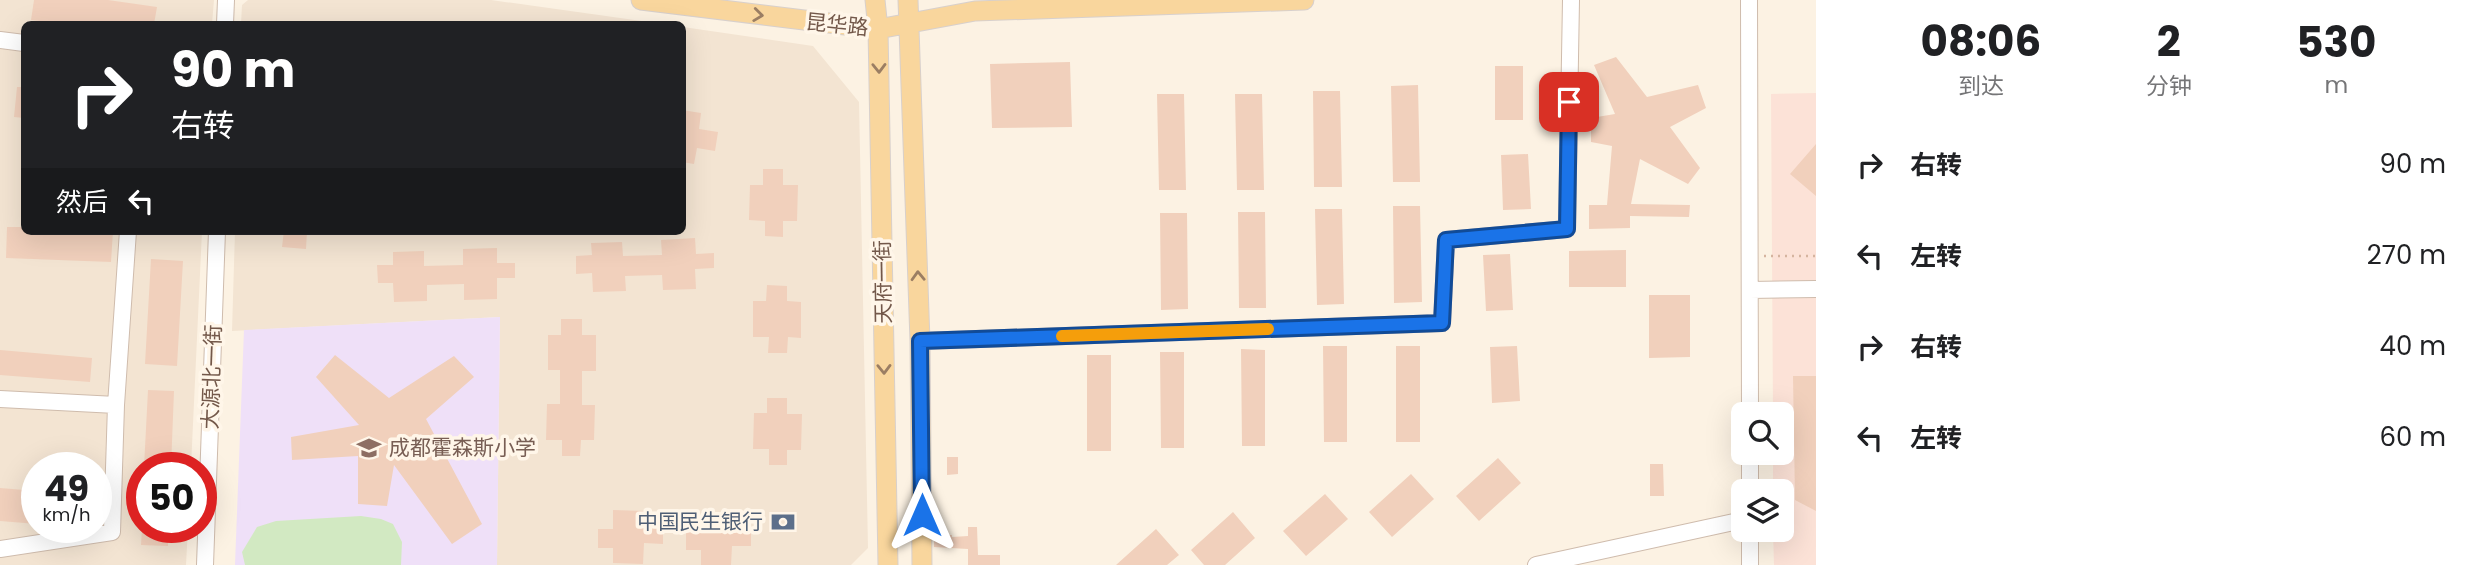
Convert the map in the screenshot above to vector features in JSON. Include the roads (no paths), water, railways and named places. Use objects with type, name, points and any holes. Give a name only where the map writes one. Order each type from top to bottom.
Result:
[{"type":"main road","name":"昆华路","points":[[641,0],[878,29],[975,11],[1304,0]]},
{"type":"main road","name":"天府一街","points":[[875,0],[878,29],[888,565]]},
{"type":"main road","name":"天府一街","points":[[908,0],[920,341],[922,565]]},
{"type":"street","points":[[223,21],[226,0]]},
{"type":"street","points":[[920,341],[1442,323],[1446,240],[1567,229],[1571,0]]},
{"type":"street","points":[[1749,0],[1750,402]]},
{"type":"street","points":[[0,40],[21,43]]},
{"type":"street","points":[[0,549],[112,532],[116,405],[128,235]]},
{"type":"street","name":"大源北一街","points":[[205,565],[217,235]]},
{"type":"street","points":[[1750,290],[1816,289]]},
{"type":"street","points":[[0,399],[116,405]]},
{"type":"street","points":[[1535,565],[1731,523]]},
{"type":"street","points":[[1750,542],[1750,565]]},
{"type":"place","name":"成都霍森斯小学","points":[[369,448]]},
{"type":"place","name":"中国民生银行","points":[[783,522]]}]
